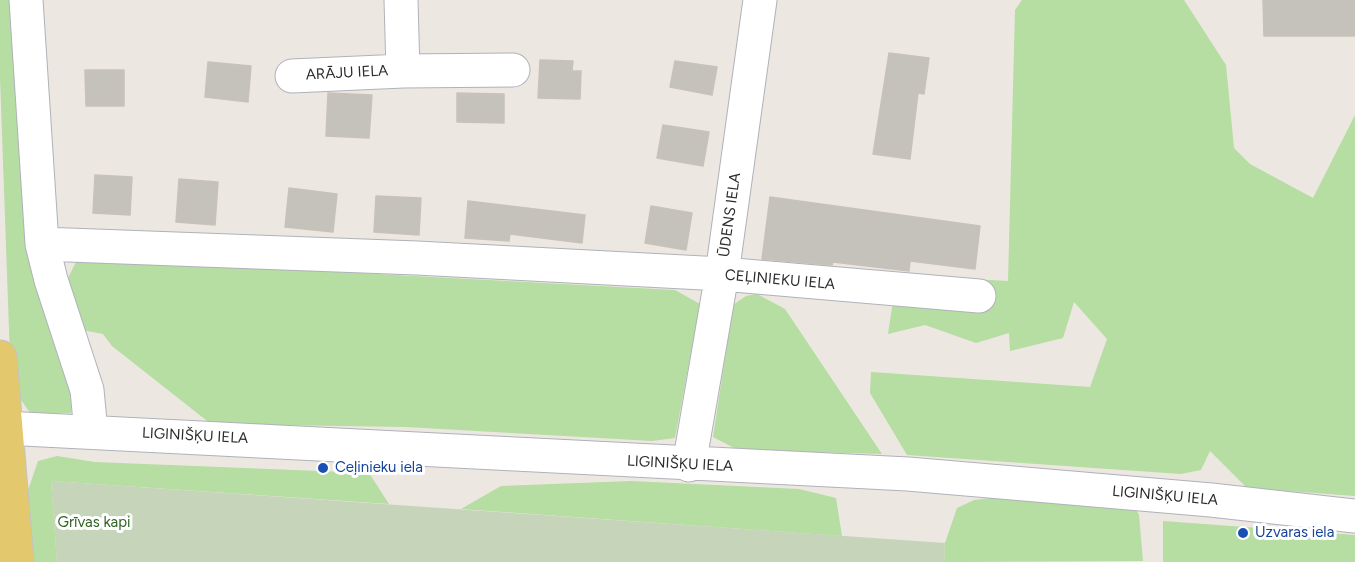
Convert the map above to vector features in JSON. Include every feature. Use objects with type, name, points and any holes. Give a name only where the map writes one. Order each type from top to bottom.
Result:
[{"type":"main road","points":[[0,357],[4,428],[17,562]]},
{"type":"street","points":[[26,0],[42,244],[51,280],[87,390],[91,432]]},
{"type":"street","name":"ARĀJU IELA","points":[[401,0],[403,71]]},
{"type":"street","name":"ŪDENS IELA","points":[[689,465],[722,274],[760,0]]},
{"type":"street","name":"ARĀJU IELA","points":[[292,76],[403,71],[513,70]]},
{"type":"street","name":"CEĻINIEKU IELA","points":[[42,244],[417,258],[722,274],[978,296]]},
{"type":"street","name":"LIGINIŠĶU IELA","points":[[4,428],[406,447],[689,465],[908,474],[1211,500],[1355,516]]},
{"type":"green space","points":[[0,0],[23,0],[72,386],[71,413],[31,414],[11,386],[0,77]]},
{"type":"green space","points":[[1022,0],[1184,0],[1226,65],[1234,148],[1250,164],[1313,198],[1355,115],[1355,496],[1247,488],[1210,451],[1201,470],[1181,474],[907,455],[870,393],[871,372],[1090,387],[1107,339],[1074,302],[1063,338],[1010,351],[1009,333],[976,343],[925,325],[888,334],[897,275],[1008,281],[1015,10]]},
{"type":"green space","points":[[78,258],[675,290],[700,304],[675,438],[652,441],[406,427],[211,424],[112,346],[103,334],[82,330],[67,280]]},
{"type":"green space","points":[[757,294],[785,309],[882,454],[738,450],[713,437],[733,305],[746,296]]},
{"type":"green space","points":[[57,456],[95,462],[369,473],[389,504],[51,481],[57,562],[32,562],[27,493],[38,461]]},
{"type":"green space","name":"Grīvas kapi","points":[[51,481],[945,543],[944,562],[57,562]]},
{"type":"green space","points":[[631,481],[799,489],[836,498],[842,536],[461,509],[501,486]]},
{"type":"green space","points":[[1015,495],[1132,502],[1139,515],[1143,561],[944,562],[945,543],[957,508],[974,500]]},
{"type":"green space","points":[[1163,521],[1355,535],[1355,562],[1163,562]]},
{"type":"building","points":[[1263,0],[1355,0],[1355,36],[1264,36]]},
{"type":"building","points":[[889,53],[929,58],[924,94],[918,93],[910,159],[873,154]]},
{"type":"building","points":[[540,60],[573,61],[572,71],[581,71],[580,99],[538,98]]},
{"type":"building","points":[[675,61],[717,67],[712,95],[670,87]]},
{"type":"building","points":[[208,62],[251,66],[248,102],[205,97]]},
{"type":"building","points":[[85,70],[124,70],[124,106],[86,106]]},
{"type":"building","points":[[328,93],[372,95],[369,138],[326,136]]},
{"type":"building","points":[[457,93],[504,94],[504,123],[457,122]]},
{"type":"building","points":[[663,125],[709,132],[703,166],[657,158]]},
{"type":"building","points":[[95,175],[132,177],[130,215],[93,213]]},
{"type":"building","points":[[179,179],[218,182],[215,225],[176,222]]},
{"type":"building","points":[[289,188],[337,194],[333,232],[285,227]]},
{"type":"building","points":[[376,196],[421,198],[419,235],[374,232]]},
{"type":"building","points":[[770,197],[980,226],[975,269],[910,261],[909,271],[833,262],[832,265],[762,259]]},
{"type":"building","points":[[468,201],[585,215],[582,243],[510,234],[509,241],[465,238]]},
{"type":"building","points":[[651,206],[692,213],[686,250],[645,243]]},
{"type":"place","name":"Ceļinieku iela","points":[[323,468]]},
{"type":"place","name":"Uzvaras iela","points":[[1243,533]]}]
